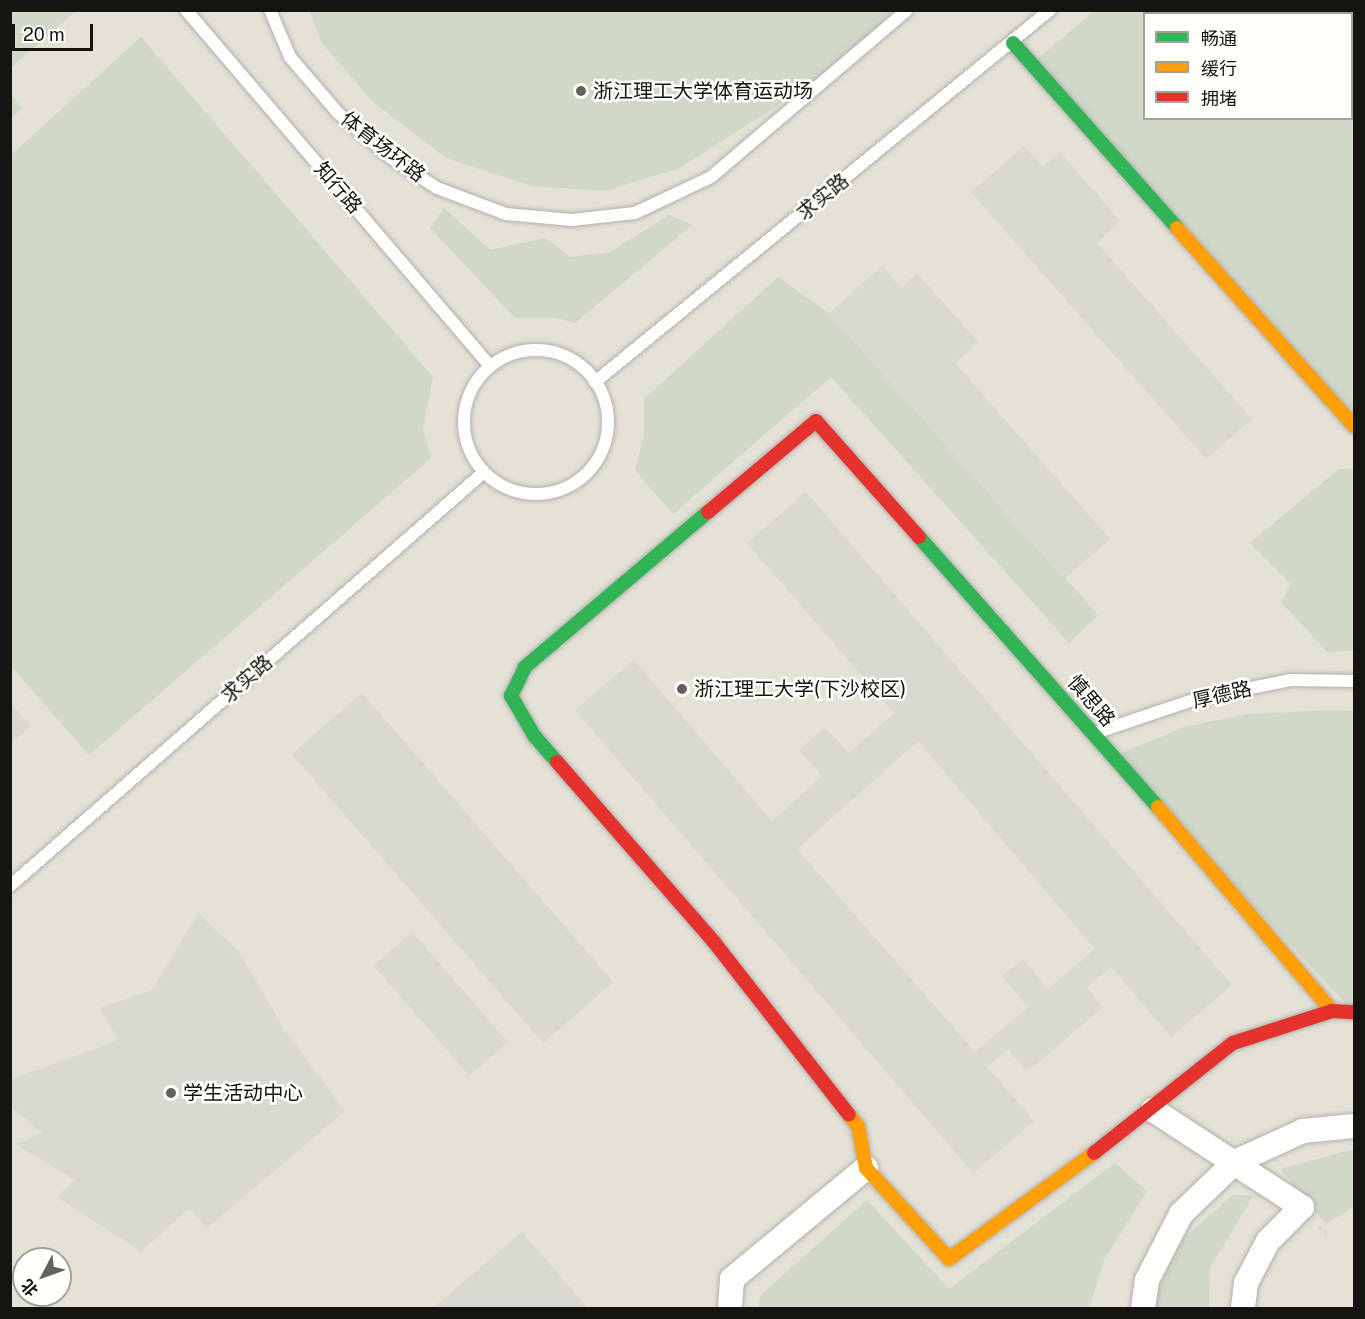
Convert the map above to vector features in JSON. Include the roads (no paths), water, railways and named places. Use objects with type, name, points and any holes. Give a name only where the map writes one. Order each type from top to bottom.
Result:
[{"type":"street","points":[[1013,43],[1354,426]]},
{"type":"street","name":"慎思路","points":[[866,1168],[858,1126],[714,942],[535,737],[511,696],[525,667],[816,421],[1094,733],[1332,1011]]},
{"type":"street","points":[[730,1308],[732,1279],[866,1168],[950,1259],[1153,1110],[1233,1043],[1332,1011],[1354,1012]]},
{"type":"street","points":[[1153,1110],[1302,1207],[1268,1241],[1246,1283],[1243,1308]]},
{"type":"street","points":[[1143,1308],[1147,1280],[1181,1214],[1235,1162],[1303,1131],[1354,1126]]},
{"type":"lane","name":"知行路","points":[[186,10],[490,366]]},
{"type":"lane","name":"体育场环路","points":[[270,10],[290,57],[338,113],[392,158],[437,188],[506,214],[572,220],[635,213],[711,177],[908,10]]},
{"type":"lane","name":"求实路","points":[[596,382],[1013,43],[1050,10]]},
{"type":"lane","points":[[534,350],[558,353],[579,365],[596,382],[605,404],[608,427],[602,450],[590,470],[572,485],[549,493],[526,494],[503,487],[484,472],[470,453],[465,418],[474,384],[490,366],[511,354],[534,350]]},
{"type":"lane","name":"求实路","points":[[10,886],[484,472]]},
{"type":"lane","name":"厚德路","points":[[1094,733],[1196,699],[1290,680],[1354,681]]},
{"type":"place","name":"浙江理工大学体育运动场","points":[[581,91]]},
{"type":"place","name":"浙江理工大学(下沙校区)","points":[[682,689]]},
{"type":"place","name":"学生活动中心","points":[[171,1093]]}]
